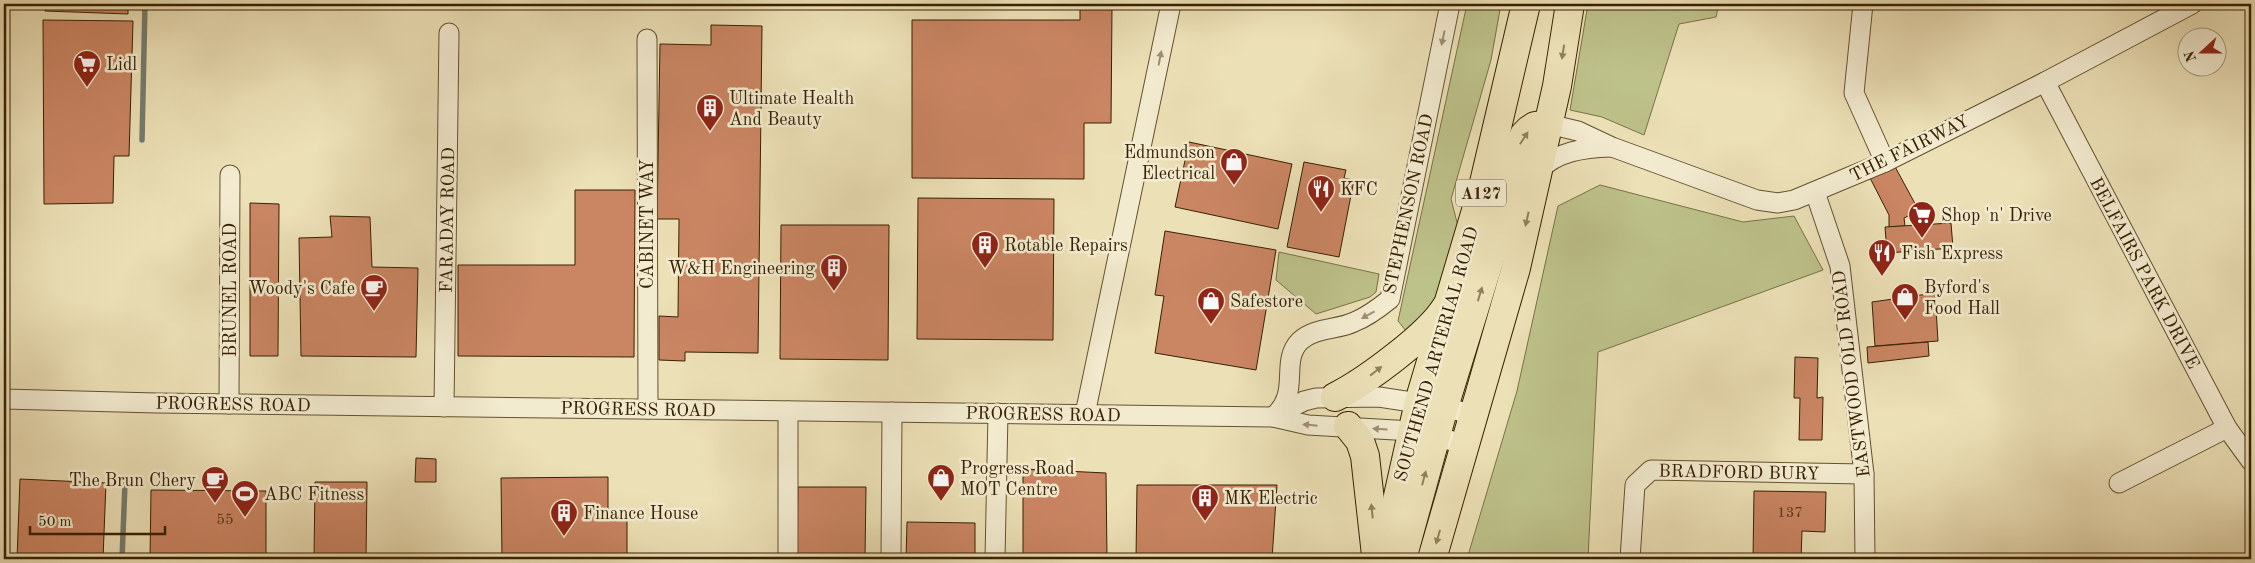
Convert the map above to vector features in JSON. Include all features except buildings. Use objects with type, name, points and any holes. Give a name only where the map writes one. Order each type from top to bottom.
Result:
[{"type":"highway","name":"SOUTHEND ARTERIAL ROAD","points":[[1432,559],[1465,444],[1448,408],[1452,297],[1483,187],[1526,4]]},
{"type":"highway","name":"A127","points":[[1448,408],[1496,305],[1516,268],[1557,86],[1570,4]]},
{"type":"highway","points":[[1402,559],[1424,433],[1448,408],[1503,216],[1521,141],[1535,126],[1548,124]]},
{"type":"highway","points":[[1326,398],[1361,383],[1429,328],[1441,315],[1452,297]]},
{"type":"highway","points":[[1348,426],[1360,441],[1365,456],[1377,559]]},
{"type":"highway","name":"SOUTHEND ARTERIAL ROAD","points":[[1384,559],[1424,433]]},
{"type":"street","points":[[1085,414],[1171,4]]},
{"type":"street","name":"STEPHENSON ROAD","points":[[1273,417],[1281,410],[1287,400],[1294,351],[1301,340],[1320,330],[1353,323],[1377,310],[1390,299],[1450,4]]},
{"type":"street","points":[[1863,4],[1854,93],[1885,162]]},
{"type":"street","name":"THE FAIRWAY","points":[[1548,124],[1578,131],[1612,147],[1757,200],[1778,203],[1794,200],[1885,162],[2045,82],[2192,4]]},
{"type":"street","name":"FARADAY ROAD","points":[[444,407],[449,33]]},
{"type":"street","name":"CABINET WAY","points":[[647,39],[648,409]]},
{"type":"street","name":"BELFAIRS PARK DRIVE","points":[[2045,82],[2227,428],[2251,461]]},
{"type":"street","name":"THE FAIRWAY","points":[[1538,172],[1546,163],[1564,154],[1612,147]]},
{"type":"street","name":"BRUNEL ROAD","points":[[229,404],[230,175]]},
{"type":"street","name":"EASTWOOD OLD ROAD","points":[[1814,192],[1840,266],[1864,474],[1865,559]]},
{"type":"street","points":[[1290,376],[1291,385],[1299,395],[1326,398]]},
{"type":"street","name":"PROGRESS ROAD","points":[[1273,417],[1304,401],[1326,398],[1392,398],[1448,408]]},
{"type":"street","name":"PROGRESS ROAD","points":[[4,399],[229,404],[1273,417],[1308,426],[1348,426],[1424,433],[1465,444]]},
{"type":"street","points":[[788,411],[788,559]]},
{"type":"street","points":[[891,559],[892,412]]},
{"type":"street","points":[[995,559],[998,413]]},
{"type":"street","points":[[2119,483],[2227,428]]},
{"type":"street","name":"BRADFORD BURY","points":[[1630,559],[1635,485],[1651,470],[1864,474]]},
{"type":"green space","points":[[1467,4],[1501,4],[1491,60],[1451,199],[1459,230],[1443,295],[1407,332],[1398,321]]},
{"type":"green space","points":[[1588,4],[1719,4],[1716,17],[1679,24],[1644,135],[1602,117],[1570,110]]},
{"type":"green space","points":[[1600,185],[1743,222],[1794,216],[1823,270],[1598,352],[1588,559],[1467,559],[1517,391],[1558,206]]},
{"type":"green space","points":[[1279,252],[1379,274],[1376,292],[1370,297],[1316,314],[1276,280]]},
{"type":"waterway","points":[[142,140],[145,4]]},
{"type":"waterway","points":[[122,559],[125,484]]},
{"type":"place","name":"Lidl","points":[[87,88]]},
{"type":"place","name":"Ultimate Health And Beauty","points":[[710,132]]},
{"type":"place","name":"Edmundson Electrical","points":[[1234,186]]},
{"type":"place","name":"KFC","points":[[1321,213]]},
{"type":"place","name":"Shop 'n' Drive","points":[[1922,239]]},
{"type":"place","name":"Rotable Repairs","points":[[985,269]]},
{"type":"place","name":"Fish Express","points":[[1882,277]]},
{"type":"place","name":"W&H Engineering","points":[[834,292]]},
{"type":"place","name":"Woody's Cafe","points":[[374,312]]},
{"type":"place","name":"Byford's Food Hall","points":[[1905,321]]},
{"type":"place","name":"Safestore","points":[[1211,325]]},
{"type":"place","name":"Progress Road MOT Centre","points":[[941,502]]},
{"type":"place","name":"The Brun Chery","points":[[215,504]]},
{"type":"place","name":"ABC Fitness","points":[[245,518]]},
{"type":"place","name":"MK Electric","points":[[1205,522]]},
{"type":"place","name":"Finance House","points":[[564,537]]}]
